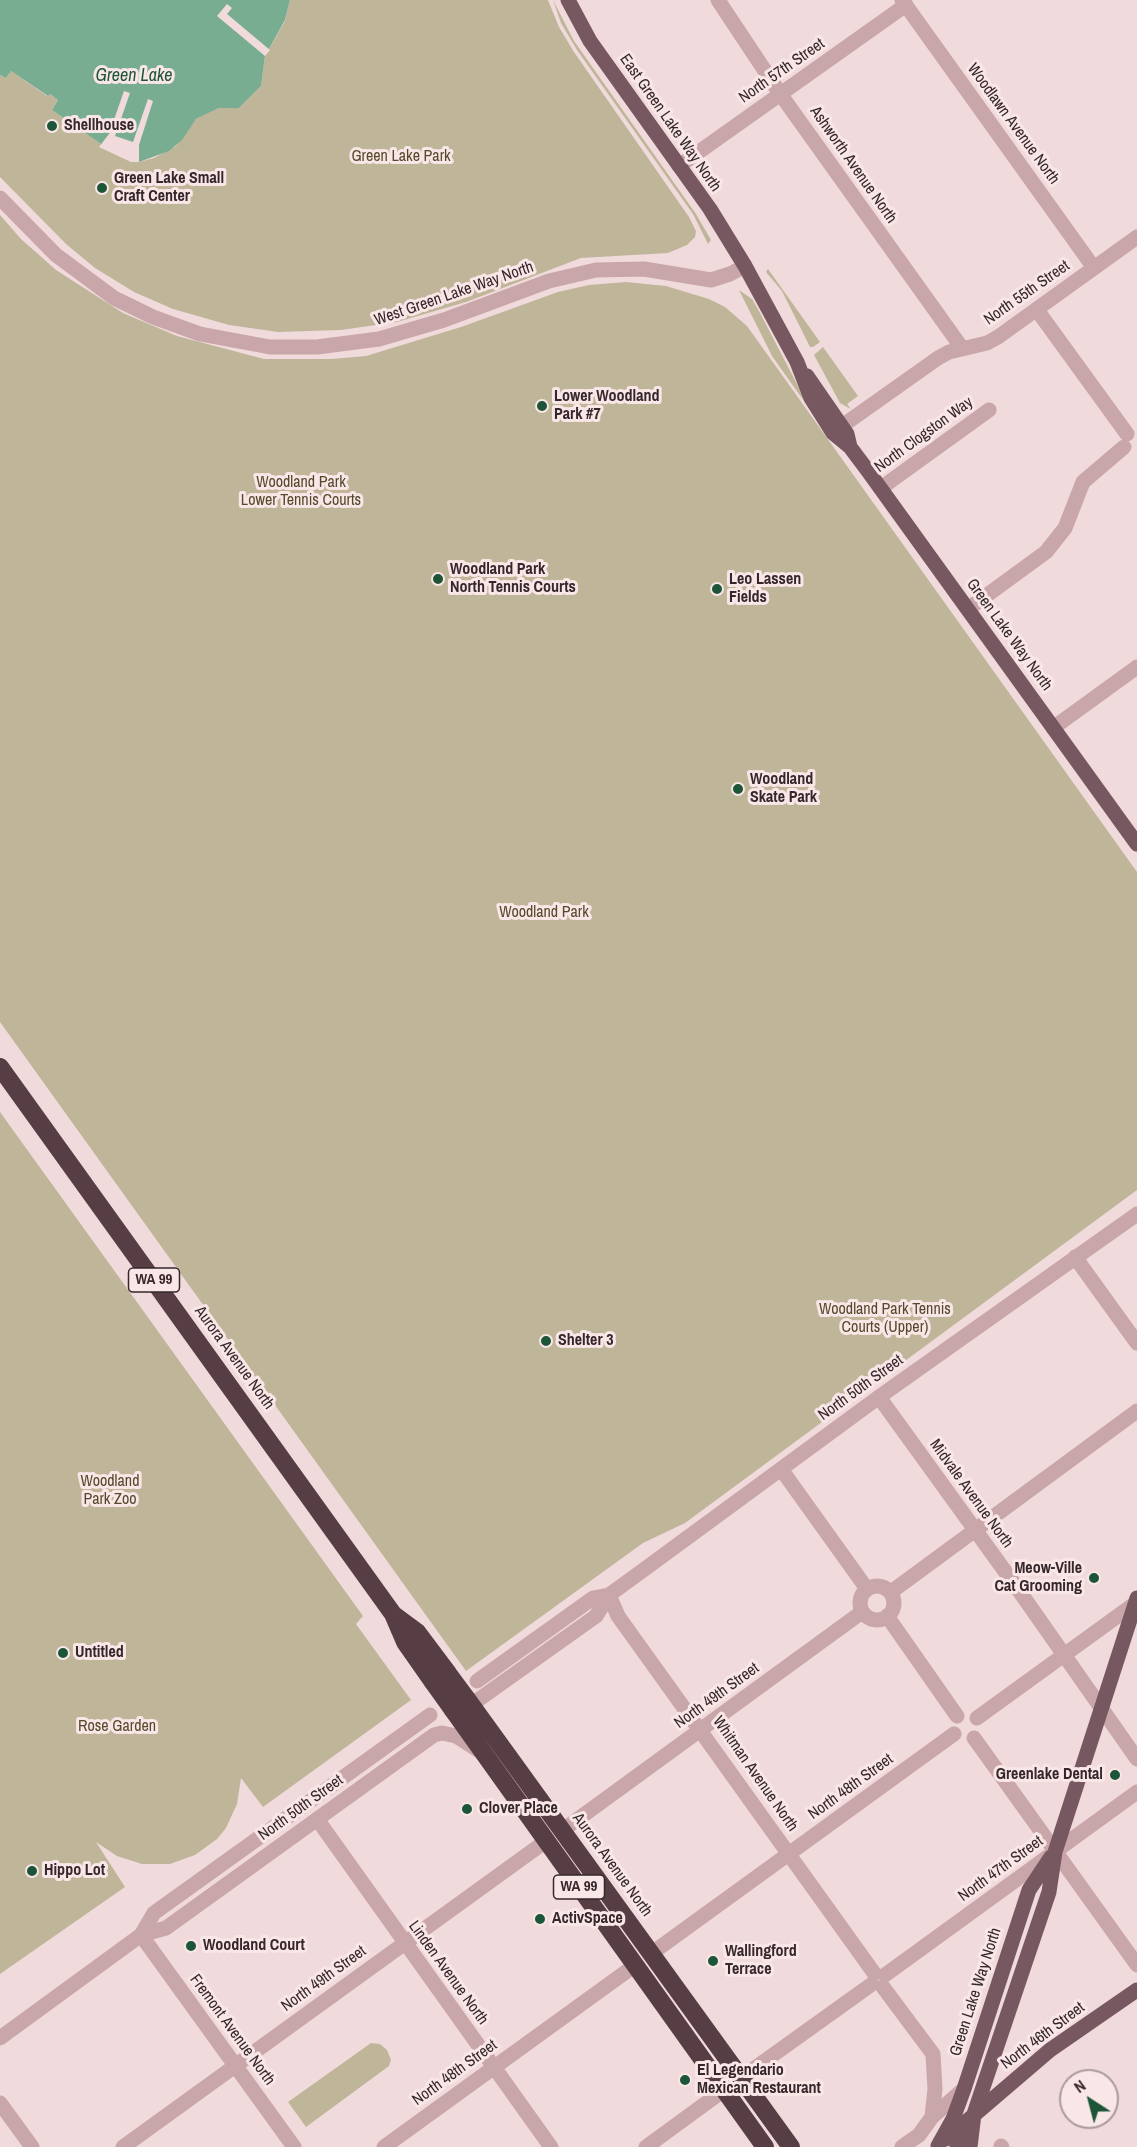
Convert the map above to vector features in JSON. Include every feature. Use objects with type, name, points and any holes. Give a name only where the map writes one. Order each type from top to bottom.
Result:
[{"type":"highway","name":"Aurora Avenue North","points":[[0,1067],[393,1614],[405,1642],[464,1705],[562,1830],[791,2147]]},
{"type":"highway","name":"Aurora Avenue North","points":[[464,1705],[483,1753],[765,2147]]},
{"type":"main road","name":"East Green Lake Way North","points":[[568,0],[590,41],[679,166],[745,266]]},
{"type":"main road","name":"Green Lake Way North","points":[[745,266],[797,365],[811,398],[833,433],[850,447],[881,488],[1137,844]]},
{"type":"main road","name":"Green Lake Way North","points":[[797,365],[821,392],[847,434],[850,447]]},
{"type":"main road","name":"Green Lake Way North","points":[[970,2147],[974,2114],[1049,1892],[1055,1852],[1136,1601]]},
{"type":"main road","name":"Green Lake Way North","points":[[938,2146],[953,2119],[964,2089],[981,2031],[1029,1890],[1055,1852]]},
{"type":"main road","name":"North 46th Street","points":[[938,2146],[1050,2050],[1137,1990]]},
{"type":"main road","name":"North 46th Street","points":[[957,2147],[974,2114]]},
{"type":"street","name":"Ashworth Avenue North","points":[[718,0],[781,95],[962,348]]},
{"type":"street","name":"North 57th Street","points":[[679,166],[781,95],[904,3]]},
{"type":"street","name":"Woodlawn Avenue North","points":[[904,3],[1094,268]]},
{"type":"street","name":"West Green Lake Way North","points":[[0,198],[56,255],[114,298],[173,326],[217,339],[261,346],[317,347],[379,339],[585,271],[637,268],[711,280],[745,266]]},
{"type":"street","name":"North 55th Street","points":[[842,426],[938,358],[962,348],[987,343],[1037,310],[1137,237]]},
{"type":"street","points":[[968,609],[1057,542],[1083,482],[1133,444],[1037,310]]},
{"type":"street","name":"North Clogston Way","points":[[881,488],[989,410]]},
{"type":"street","points":[[1053,728],[1137,667]]},
{"type":"street","name":"North 50th Street","points":[[464,1705],[596,1616],[609,1595],[879,1397],[1137,1214]]},
{"type":"street","points":[[1075,1257],[1137,1343]]},
{"type":"street","name":"Midvale Avenue North","points":[[879,1397],[1137,1760]]},
{"type":"street","points":[[891,1592],[1137,1411]]},
{"type":"street","points":[[781,1469],[867,1589]]},
{"type":"street","points":[[881,1586],[891,1592],[894,1603],[887,1616],[875,1620],[862,1612],[860,1600],[867,1589],[881,1586]]},
{"type":"street","name":"North 50th Street","points":[[477,1681],[593,1599],[609,1595]]},
{"type":"street","name":"Whitman Avenue North","points":[[609,1595],[618,1616],[933,2054],[935,2089],[932,2117]]},
{"type":"street","points":[[977,1718],[1136,1601]]},
{"type":"street","name":"North 49th Street","points":[[562,1830],[862,1612]]},
{"type":"street","points":[[887,1616],[957,1716]]},
{"type":"street","points":[[970,1713],[977,1718],[979,1731],[974,1738],[965,1740],[954,1734],[952,1724],[957,1716],[970,1713]]},
{"type":"street","name":"North 50th Street","points":[[141,1935],[154,1913],[430,1715]]},
{"type":"street","name":"North 50th Street","points":[[0,2038],[141,1935],[166,1928],[434,1735],[442,1733],[456,1736],[483,1753]]},
{"type":"street","name":"North 48th Street","points":[[652,1953],[954,1734]]},
{"type":"street","points":[[974,1738],[1137,1965]]},
{"type":"street","name":"North 47th Street","points":[[741,2078],[1137,1792]]},
{"type":"street","name":"Linden Avenue North","points":[[317,1819],[551,2147]]},
{"type":"street","name":"North 49th Street","points":[[123,2147],[546,1841]]},
{"type":"street","name":"Fremont Avenue North","points":[[141,1935],[294,2147]]},
{"type":"street","name":"North 48th Street","points":[[384,2147],[634,1966]]},
{"type":"street","points":[[902,2147],[919,2135],[932,2117],[964,2089]]},
{"type":"street","points":[[646,2147],[724,2090]]},
{"type":"street","points":[[0,2103],[32,2147]]},
{"type":"green space","name":"Green Lake Park","points":[[290,0],[548,0],[559,27],[574,52],[689,217],[696,231],[695,237],[687,245],[668,253],[581,258],[466,302],[397,322],[341,330],[278,332],[229,325],[173,309],[134,292],[95,268],[66,244],[0,177],[0,75],[6,78],[11,71],[47,96],[50,94],[58,100],[52,110],[101,144],[139,162],[154,158],[176,146],[196,119],[219,108],[239,108],[261,86],[265,56],[285,21]]},
{"type":"green space","points":[[553,0],[574,41],[696,214],[711,240],[708,244],[693,214],[577,50],[561,23]]},
{"type":"green space","name":"Woodland Park","points":[[0,215],[21,239],[56,270],[123,313],[177,336],[264,359],[332,359],[366,356],[461,327],[558,292],[589,285],[626,282],[666,286],[709,299],[725,307],[747,326],[1137,872],[1137,1190],[685,1523],[643,1543],[466,1671],[0,1022]]},
{"type":"green space","points":[[768,269],[820,342],[813,347],[810,347],[782,291],[766,272]]},
{"type":"green space","points":[[739,290],[752,299],[811,411],[772,356]]},
{"type":"green space","points":[[823,347],[858,396],[847,404],[851,409],[840,403],[814,355]]},
{"type":"green space","name":"Woodland Park Zoo","points":[[0,1112],[363,1616],[356,1624],[411,1700],[263,1807],[241,1778],[237,1804],[226,1828],[217,1839],[195,1855],[170,1864],[142,1864],[117,1856],[96,1842],[125,1887],[0,1974]]},
{"type":"green space","points":[[371,2043],[380,2044],[387,2050],[391,2060],[389,2066],[306,2127],[288,2102]]},
{"type":"water","name":"Green Lake","points":[[0,0],[290,0],[285,20],[265,56],[261,86],[239,108],[219,108],[196,119],[182,140],[169,151],[139,162],[101,144],[52,110],[58,100],[50,94],[48,96],[11,71],[6,78],[0,75]]},
{"type":"pier","points":[[227,4],[232,8],[227,14],[270,50],[265,56],[217,16]]},
{"type":"pier","points":[[124,91],[130,93],[115,136],[133,142],[148,99],[153,101],[139,145],[139,162],[131,162],[99,147],[109,134]]},
{"type":"place","name":"Shellhouse","points":[[52,126]]},
{"type":"place","name":"Green Lake Small Craft Center","points":[[102,188]]},
{"type":"place","name":"Lower Woodland Park #7","points":[[542,406]]},
{"type":"place","name":"Woodland Park North Tennis Courts","points":[[438,579]]},
{"type":"place","name":"Leo Lassen Fields","points":[[717,589]]},
{"type":"place","name":"Woodland Skate Park","points":[[738,789]]},
{"type":"place","name":"Shelter 3","points":[[546,1341]]},
{"type":"place","name":"Meow-Ville Cat Grooming","points":[[1094,1578]]},
{"type":"place","name":"Untitled","points":[[63,1653]]},
{"type":"place","name":"Greenlake Dental","points":[[1115,1775]]},
{"type":"place","name":"Clover Place","points":[[467,1809]]},
{"type":"place","name":"Hippo Lot","points":[[32,1871]]},
{"type":"place","name":"ActivSpace","points":[[540,1919]]},
{"type":"place","name":"Woodland Court","points":[[191,1946]]},
{"type":"place","name":"Wallingford Terrace","points":[[713,1961]]},
{"type":"place","name":"El Legendario Mexican Restaurant","points":[[685,2080]]},
{"type":"park label","name":"Woodland Park Lower Tennis Courts","points":[[301,492]]},
{"type":"park label","name":"Woodland Park Tennis Courts (Upper)","points":[[885,1319]]},
{"type":"park label","name":"Rose Garden","points":[[117,1727]]}]
